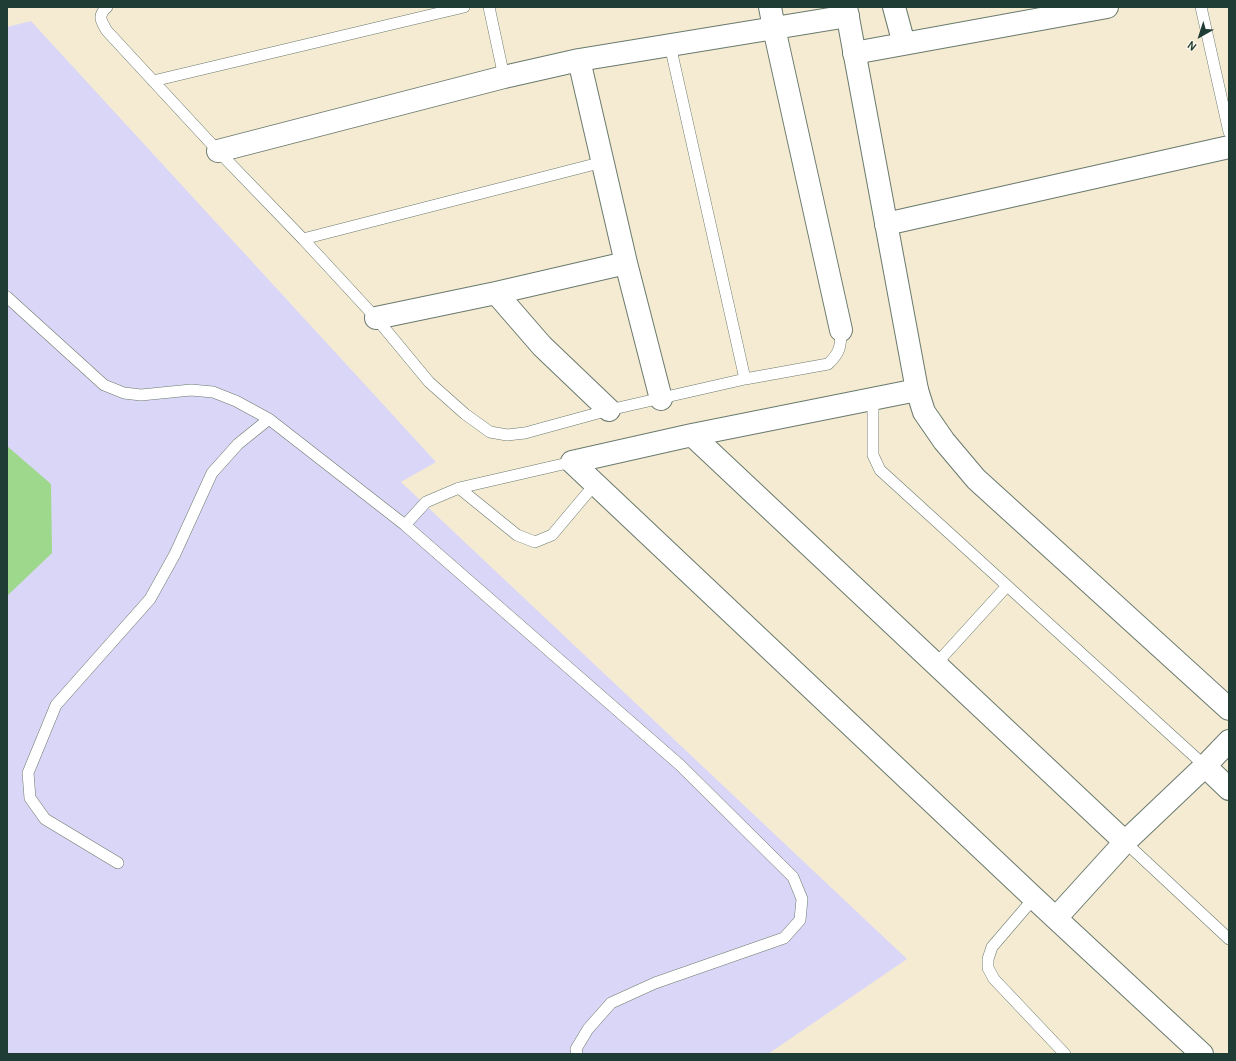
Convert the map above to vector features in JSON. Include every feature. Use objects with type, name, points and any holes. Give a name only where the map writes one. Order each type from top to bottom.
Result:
[{"type":"street","points":[[770,7],[841,330]]},
{"type":"street","points":[[894,7],[904,44]]},
{"type":"street","points":[[854,52],[1106,7]]},
{"type":"street","points":[[218,151],[504,77],[579,60],[774,28],[847,12],[917,390],[924,412],[944,441],[976,479],[1229,710]]},
{"type":"street","points":[[579,60],[626,263],[661,399]]},
{"type":"street","points":[[886,224],[1229,147]]},
{"type":"street","points":[[376,318],[496,293],[626,263]]},
{"type":"street","points":[[496,293],[542,346],[609,410]]},
{"type":"street","points":[[572,462],[692,435],[917,390]]},
{"type":"street","points":[[692,435],[1125,842]]},
{"type":"street","points":[[572,462],[1034,898],[1202,1054]]},
{"type":"street","points":[[1056,918],[1125,842],[1205,766],[1229,741]]},
{"type":"street","points":[[1205,766],[1229,789]]},
{"type":"lane","points":[[107,7],[102,12],[101,19],[107,31],[376,318],[429,382],[465,414],[490,432],[507,435],[525,433],[609,410],[745,379],[828,364],[836,358],[841,346],[841,330]]},
{"type":"lane","points":[[153,81],[464,7]]},
{"type":"lane","points":[[489,7],[504,77]]},
{"type":"lane","points":[[1201,7],[1229,132]]},
{"type":"lane","points":[[670,45],[745,379]]},
{"type":"lane","points":[[303,239],[602,162]]},
{"type":"lane","points":[[7,296],[104,385],[124,393],[141,395],[191,390],[213,392],[236,400],[269,419],[405,525],[680,765],[793,877],[802,899],[800,920],[784,938],[655,983],[611,1003],[588,1029],[576,1048],[577,1054]]},
{"type":"lane","points":[[873,398],[873,455],[880,470],[1205,766]]},
{"type":"lane","points":[[118,863],[45,819],[30,798],[28,773],[56,705],[150,600],[175,554],[212,473],[238,444],[269,419]]},
{"type":"lane","points":[[405,525],[426,502],[459,488],[572,462]]},
{"type":"lane","points":[[459,488],[517,535],[535,542],[552,535],[595,484]]},
{"type":"lane","points":[[936,664],[1007,586]]},
{"type":"lane","points":[[1125,842],[1229,939]]},
{"type":"lane","points":[[1034,898],[992,947],[988,959],[988,968],[994,979],[1065,1054]]},
{"type":"shaded area","points":[[31,21],[436,462],[401,482],[907,959],[768,1054],[7,1054],[7,27]]},
{"type":"green space","points":[[7,446],[51,484],[52,553],[7,596]]}]
